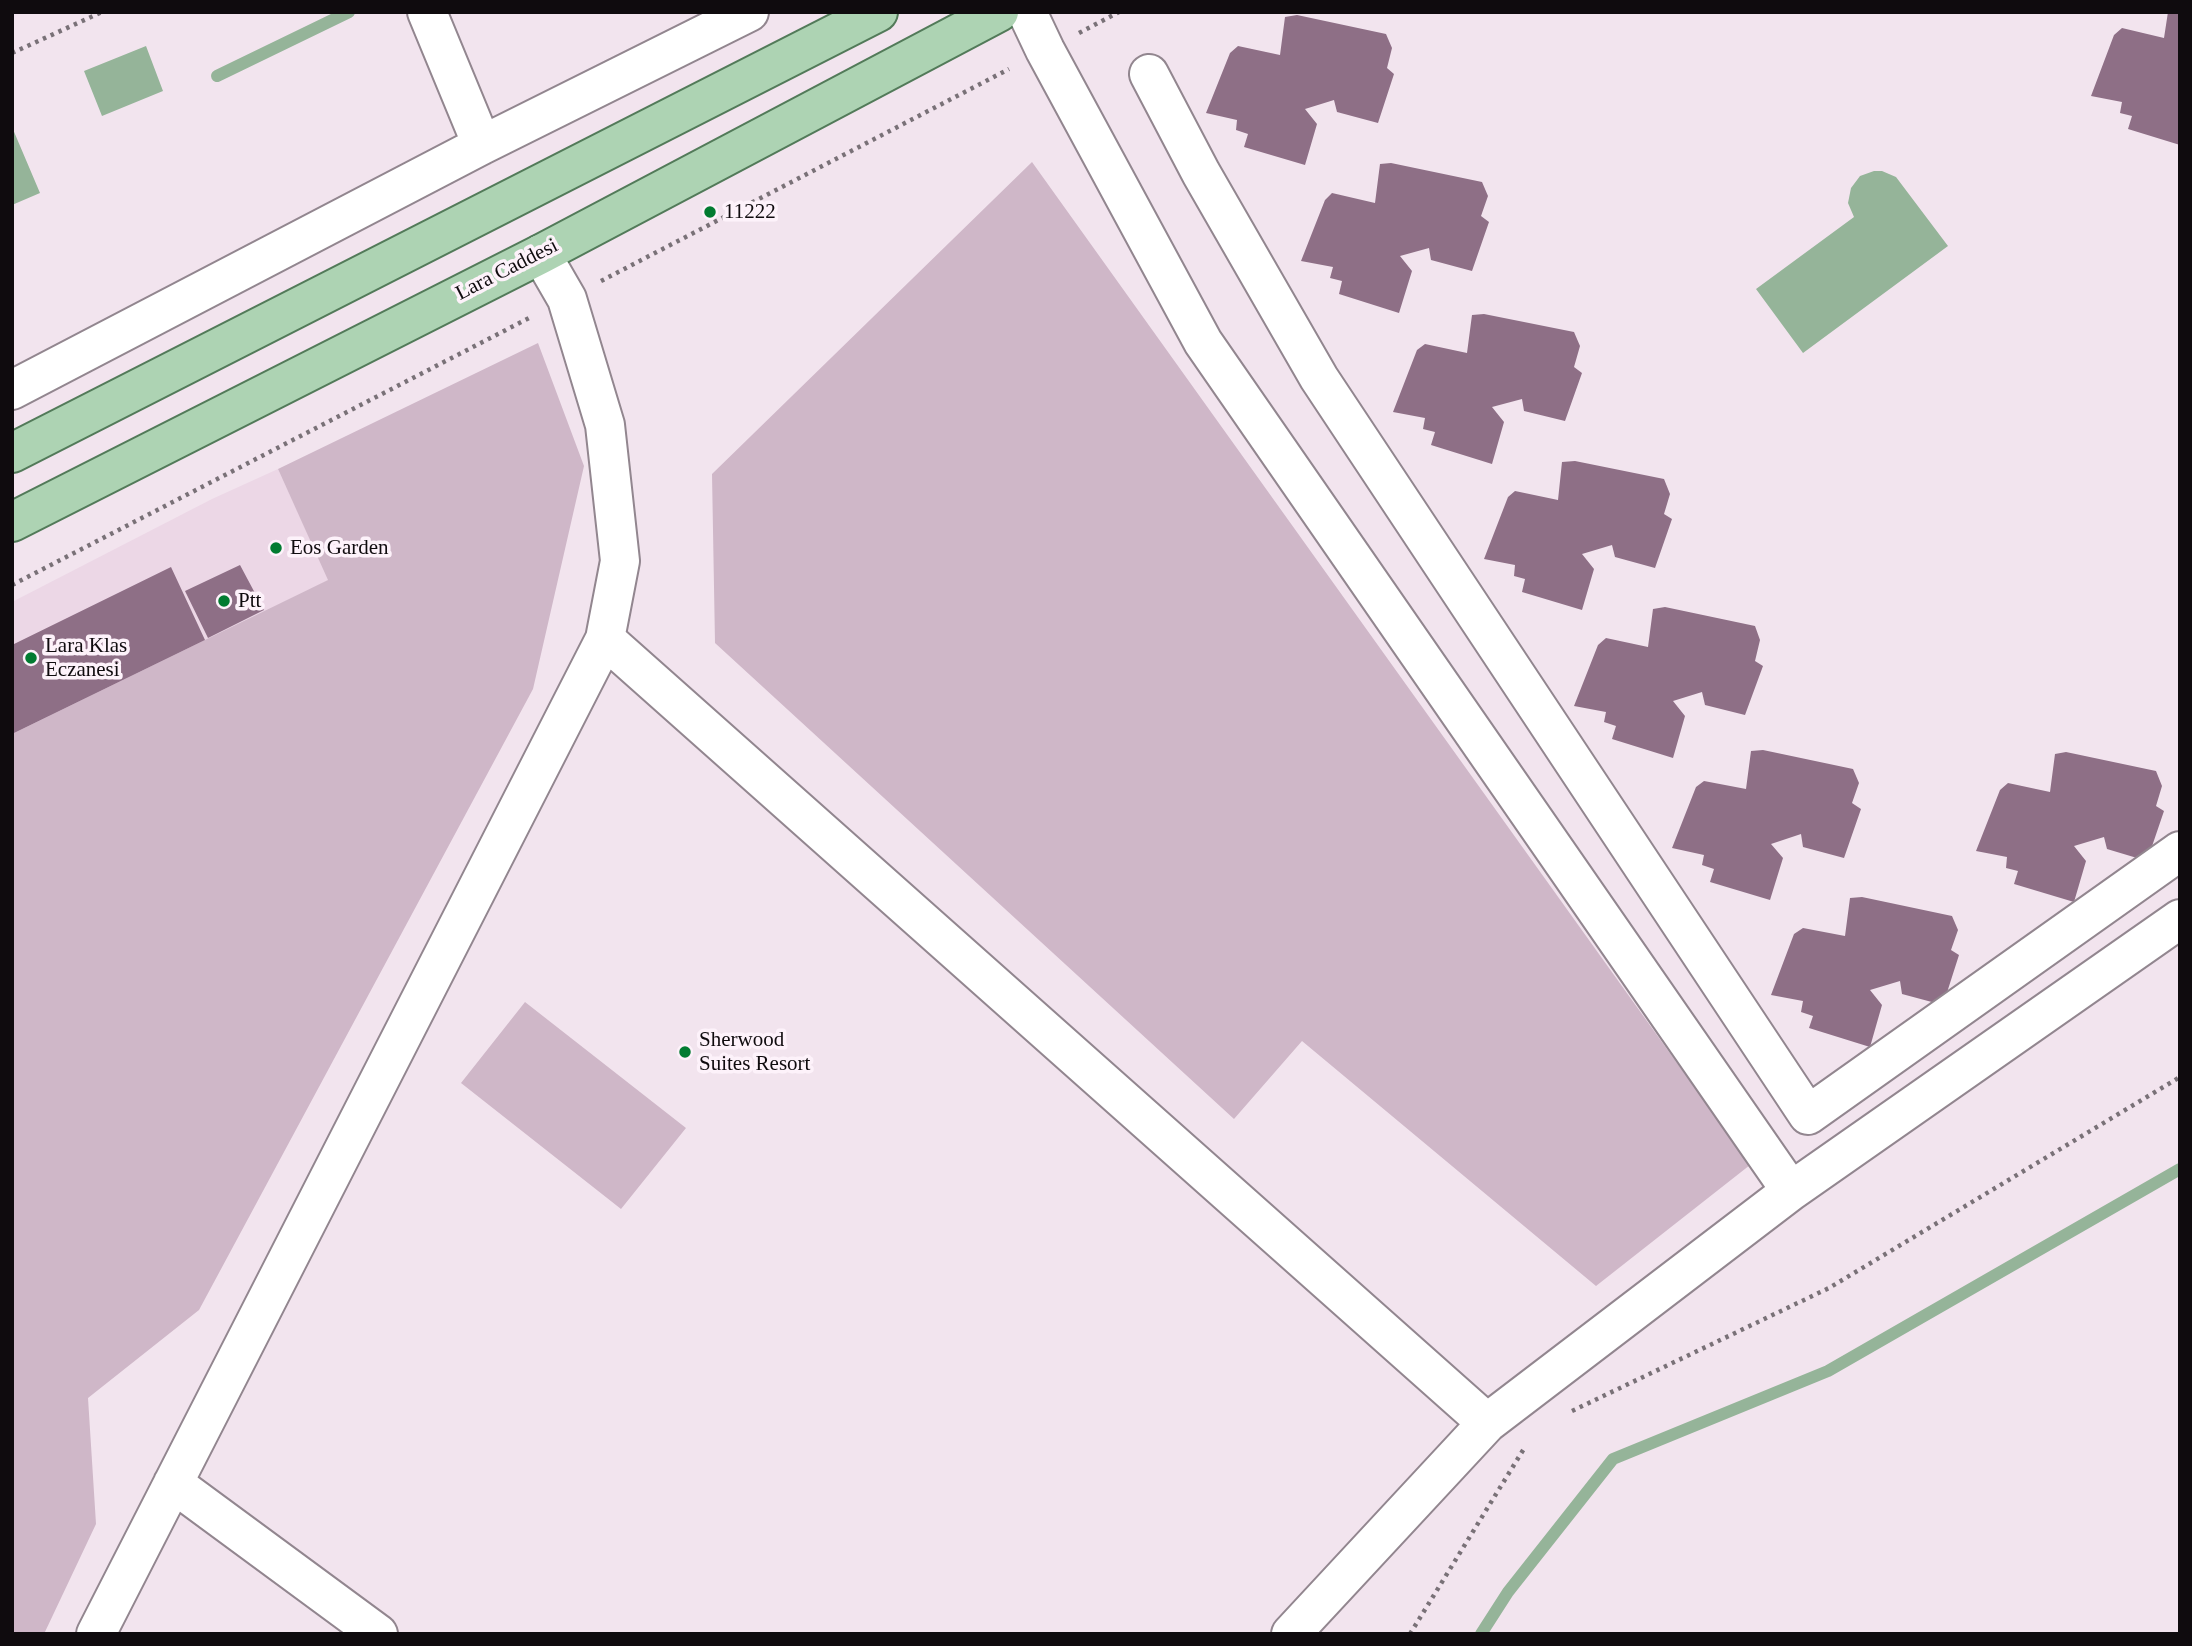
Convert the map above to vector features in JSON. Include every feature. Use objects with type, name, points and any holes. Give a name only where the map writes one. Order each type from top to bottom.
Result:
[{"type":"main road","points":[[12,453],[878,12]]},
{"type":"main road","name":"Lara Caddesi","points":[[12,522],[541,254],[999,12]]},
{"type":"street","points":[[12,390],[482,145],[749,12]]},
{"type":"street","points":[[1027,12],[1203,342],[1790,1191]]},
{"type":"street","points":[[427,13],[482,145]]},
{"type":"street","points":[[1149,74],[1200,173],[1319,377],[1808,1115],[2180,851]]},
{"type":"street","points":[[96,1634],[605,639],[620,561],[604,425],[567,299],[541,254]]},
{"type":"street","points":[[605,639],[1488,1423]]},
{"type":"street","points":[[1291,1634],[1488,1423],[1790,1191],[2180,919]]},
{"type":"street","points":[[173,1483],[378,1634]]},
{"type":"path","points":[[12,53],[102,12]]},
{"type":"path","points":[[1561,1416],[1829,1288],[2180,1077]]},
{"type":"path","points":[[1410,1634],[1530,1439]]},
{"type":"shaded area","points":[[146,46],[163,91],[102,116],[84,71]]},
{"type":"shaded area","points":[[12,127],[40,193],[12,205]]},
{"type":"shaded area","points":[[1032,162],[1750,1165],[1596,1286],[1302,1041],[1234,1119],[715,643],[712,474]]},
{"type":"shaded area","points":[[1882,171],[1896,177],[1948,246],[1803,353],[1756,289],[1854,217],[1848,203],[1851,188],[1860,176]]},
{"type":"shaded area","points":[[538,343],[584,466],[533,689],[199,1310],[88,1398],[96,1524],[44,1634],[12,1634],[12,734],[328,580],[278,469]]},
{"type":"shaded area","points":[[278,469],[329,580],[12,734],[12,602],[212,499]]},
{"type":"shaded area","points":[[525,1002],[686,1128],[621,1209],[461,1083]]},
{"type":"building","points":[[2168,12],[2180,12],[2180,145],[2128,129],[2132,116],[2120,113],[2122,102],[2091,96],[2114,35],[2122,28],[2164,38]]},
{"type":"building","points":[[1297,15],[1386,34],[1392,48],[1387,68],[1394,74],[1378,123],[1337,112],[1334,100],[1305,109],[1317,124],[1305,165],[1244,147],[1248,134],[1236,130],[1237,120],[1206,113],[1230,53],[1238,46],[1280,55],[1285,17]]},
{"type":"building","points":[[1391,163],[1482,182],[1488,196],[1481,216],[1489,222],[1472,271],[1431,260],[1429,248],[1400,256],[1412,271],[1399,313],[1339,294],[1342,281],[1330,278],[1333,267],[1301,261],[1325,200],[1332,193],[1375,203],[1380,164]]},
{"type":"building","points":[[1484,314],[1574,332],[1580,346],[1574,367],[1582,373],[1565,421],[1524,411],[1522,399],[1492,407],[1504,422],[1492,464],[1431,445],[1435,432],[1423,429],[1425,418],[1393,412],[1417,350],[1425,344],[1467,353],[1472,315]]},
{"type":"building","points":[[1575,461],[1664,479],[1670,494],[1664,514],[1672,519],[1655,568],[1615,557],[1612,545],[1582,554],[1594,569],[1582,610],[1522,592],[1525,579],[1514,576],[1515,565],[1484,559],[1508,497],[1515,491],[1558,500],[1562,462]]},
{"type":"building","name":"Ptt","points":[[240,565],[264,610],[208,638],[185,591]]},
{"type":"building","points":[[171,567],[205,640],[12,734],[12,645]]},
{"type":"building","points":[[1665,607],[1755,626],[1760,640],[1755,661],[1763,666],[1745,715],[1705,705],[1702,692],[1673,701],[1685,716],[1673,758],[1612,739],[1616,726],[1604,722],[1606,712],[1574,706],[1598,645],[1606,638],[1648,647],[1653,609]]},
{"type":"building","points":[[1763,750],[1853,769],[1859,783],[1852,803],[1861,809],[1844,858],[1803,847],[1801,834],[1771,844],[1783,858],[1770,900],[1710,882],[1714,869],[1702,865],[1704,855],[1672,848],[1696,787],[1704,781],[1746,789],[1751,751]]},
{"type":"building","points":[[2066,752],[2156,771],[2162,786],[2156,806],[2164,811],[2147,861],[2107,849],[2104,837],[2074,846],[2086,861],[2074,902],[2014,884],[2018,871],[2006,868],[2007,857],[1976,851],[2000,790],[2008,783],[2050,792],[2055,754]]},
{"type":"building","points":[[1862,897],[1952,916],[1958,930],[1951,950],[1959,955],[1943,1005],[1902,994],[1900,981],[1870,990],[1882,1005],[1870,1047],[1809,1028],[1813,1016],[1801,1012],[1803,1001],[1771,995],[1794,934],[1803,928],[1845,936],[1850,898]]},
{"type":"waterway","points":[[217,76],[349,12]]},
{"type":"waterway","points":[[1481,1634],[1508,1592],[1613,1459],[1828,1371],[2180,1169]]},
{"type":"place","name":"11222","points":[[710,212]]},
{"type":"place","name":"Eos Garden","points":[[276,548]]},
{"type":"place","name":"Ptt","points":[[224,601]]},
{"type":"place","name":"Lara Klas Eczanesi","points":[[31,658]]},
{"type":"place","name":"Sherwood Suites Resort","points":[[685,1052]]}]
